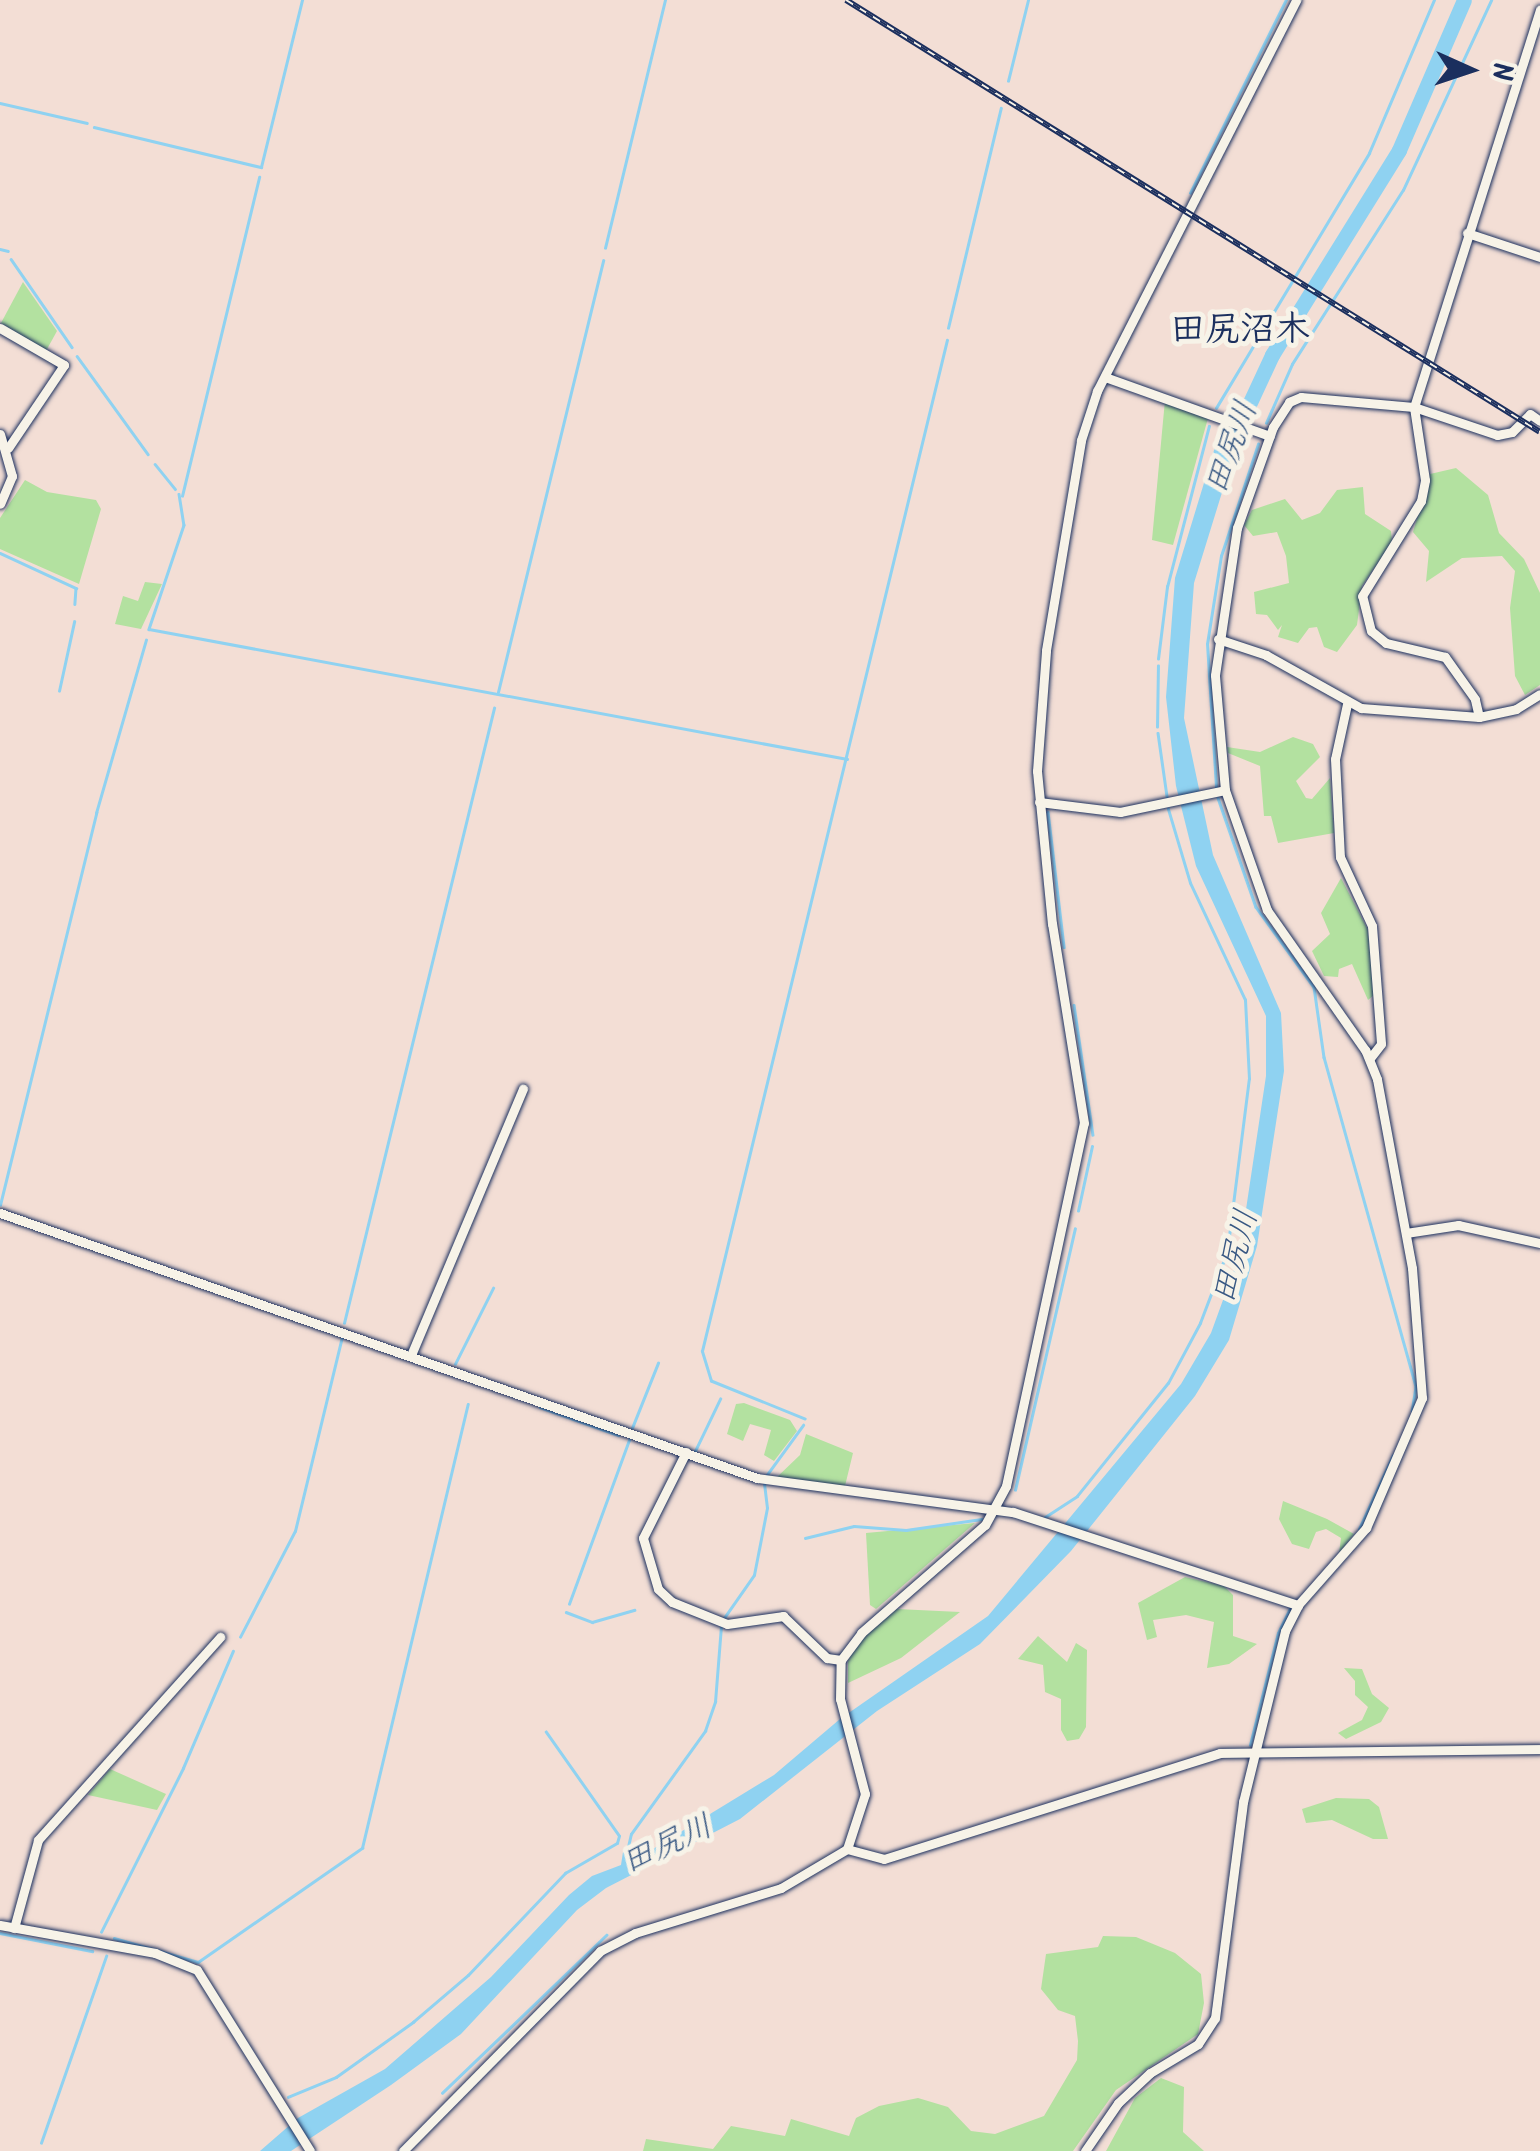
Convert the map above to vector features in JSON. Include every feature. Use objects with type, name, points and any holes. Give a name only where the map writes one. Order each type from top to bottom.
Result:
[{"type":"street","points":[[403,2151],[600,1952],[647,1928],[799,1880],[847,1849],[866,1794],[840,1699],[841,1660],[861,1633],[995,1511],[1013,1467],[1084,1123],[1040,802],[1039,724],[1057,576],[1081,440],[1105,378],[1296,0]]},
{"type":"street","points":[[1478,716],[1475,699],[1446,657],[1386,643],[1364,621],[1362,596],[1421,501],[1424,472],[1414,407],[1540,9]]},
{"type":"street","points":[[1468,233],[1540,257]]},
{"type":"street","points":[[0,328],[64,365],[8,448]]},
{"type":"street","points":[[1105,378],[1270,436]]},
{"type":"street","points":[[1085,2151],[1118,2103],[1150,2073],[1198,2044],[1215,2018],[1244,1802],[1285,1631],[1295,1604],[1359,1540],[1422,1398],[1406,1234],[1370,1058],[1266,910],[1225,790],[1216,730],[1218,639],[1237,528],[1270,436],[1289,402],[1301,398],[1414,407],[1497,435],[1512,432],[1530,414],[1540,420]]},
{"type":"street","points":[[0,434],[8,448],[12,476],[0,504]]},
{"type":"street","points":[[1218,639],[1279,661],[1348,704],[1478,716],[1516,710],[1540,694]]},
{"type":"street","points":[[1348,704],[1335,759],[1340,858],[1372,926],[1381,1044],[1370,1058]]},
{"type":"street","points":[[1040,802],[1120,812],[1225,790]]},
{"type":"street","points":[[412,1354],[523,1089]]},
{"type":"street","points":[[0,1214],[412,1354],[757,1478],[995,1511],[1086,1536],[1295,1604]]},
{"type":"street","points":[[1406,1234],[1458,1224],[1540,1243]]},
{"type":"street","points":[[686,1452],[648,1523],[646,1558],[672,1602],[722,1622],[783,1616],[827,1658],[841,1660]]},
{"type":"street","points":[[14,1928],[38,1840],[220,1638]]},
{"type":"street","points":[[847,1849],[884,1859],[1188,1761],[1257,1752],[1540,1749]]},
{"type":"street","points":[[0,1925],[155,1954],[197,1970],[308,2149]]},
{"type":"green space","points":[[23,282],[57,331],[46,351],[1,323]]},
{"type":"green space","points":[[1165,400],[1208,418],[1173,545],[1152,540]]},
{"type":"green space","points":[[1456,468],[1488,495],[1499,533],[1524,559],[1540,593],[1540,685],[1525,695],[1515,676],[1510,608],[1515,571],[1502,556],[1462,558],[1426,582],[1429,551],[1413,532],[1430,474]]},
{"type":"green space","points":[[25,480],[47,492],[96,500],[101,509],[79,584],[0,549],[0,518]]},
{"type":"green space","points":[[1363,487],[1365,514],[1391,531],[1392,542],[1362,586],[1357,625],[1337,652],[1324,647],[1317,627],[1309,628],[1298,643],[1278,637],[1282,625],[1278,630],[1267,615],[1256,614],[1254,592],[1289,583],[1286,556],[1277,532],[1253,536],[1244,525],[1252,510],[1285,499],[1302,520],[1320,513],[1337,490]]},
{"type":"green space","points":[[145,582],[162,584],[141,629],[115,624],[123,596],[138,601]]},
{"type":"green space","points":[[1293,737],[1313,744],[1320,757],[1296,781],[1306,798],[1312,799],[1330,778],[1334,833],[1278,843],[1271,816],[1264,816],[1260,766],[1228,753],[1227,747],[1260,752]]},
{"type":"green space","points":[[1341,878],[1368,930],[1374,995],[1368,1000],[1352,964],[1339,969],[1338,977],[1324,976],[1312,951],[1330,934],[1321,913]]},
{"type":"green space","points":[[744,1403],[790,1420],[797,1431],[774,1461],[764,1455],[771,1430],[750,1424],[743,1441],[727,1434],[736,1404]]},
{"type":"green space","points":[[806,1434],[853,1453],[845,1486],[776,1478],[800,1455]]},
{"type":"green space","points":[[1283,1501],[1354,1534],[1339,1553],[1341,1538],[1326,1529],[1316,1532],[1309,1549],[1292,1544],[1279,1519]]},
{"type":"green space","points":[[975,1523],[876,1609],[870,1605],[866,1533]]},
{"type":"green space","points":[[1185,1577],[1224,1586],[1233,1595],[1233,1636],[1257,1644],[1229,1664],[1207,1668],[1214,1622],[1186,1615],[1153,1620],[1157,1637],[1147,1640],[1138,1603]]},
{"type":"green space","points":[[897,1609],[960,1612],[901,1658],[848,1683],[848,1661],[859,1641]]},
{"type":"green space","points":[[1038,1636],[1067,1662],[1076,1643],[1087,1650],[1086,1727],[1079,1739],[1067,1741],[1061,1730],[1061,1699],[1045,1692],[1043,1665],[1018,1659]]},
{"type":"green space","points":[[1344,1668],[1362,1669],[1372,1694],[1389,1708],[1381,1722],[1346,1739],[1338,1733],[1362,1720],[1368,1707],[1355,1695],[1355,1681]]},
{"type":"green space","points":[[110,1769],[166,1794],[157,1810],[88,1795]]},
{"type":"green space","points":[[1336,1798],[1369,1799],[1379,1807],[1388,1839],[1373,1839],[1332,1820],[1306,1823],[1302,1809]]},
{"type":"green space","points":[[1103,1936],[1136,1937],[1175,1953],[1201,1974],[1204,2003],[1198,2034],[1116,2090],[1073,2151],[643,2151],[646,2139],[713,2149],[731,2126],[785,2136],[791,2119],[849,2136],[856,2118],[879,2106],[918,2098],[948,2107],[971,2131],[995,2134],[1044,2116],[1077,2060],[1078,2041],[1075,2016],[1058,2010],[1041,1989],[1046,1954],[1098,1947]]},
{"type":"green space","points":[[1161,2078],[1184,2087],[1183,2132],[1204,2151],[1106,2151],[1135,2098]]},
{"type":"water","points":[[1222,424],[1241,431],[1194,583],[1184,718],[1213,855],[1281,1013],[1284,1071],[1257,1246],[1229,1340],[1195,1396],[1071,1551],[980,1644],[877,1711],[740,1819],[606,1888],[577,1910],[461,2034],[391,2085],[291,2151],[260,2151],[298,2118],[385,2069],[491,1977],[569,1895],[592,1876],[621,1865],[623,1852],[638,1858],[774,1775],[840,1719],[988,1616],[1181,1384],[1211,1333],[1239,1256],[1266,1076],[1266,1016],[1196,866],[1176,786],[1166,697],[1175,578]]},
{"type":"waterway","points":[[94,127],[261,167],[302,0]]},
{"type":"waterway","points":[[605,248],[665,0]]},
{"type":"waterway","points":[[1008,81],[1028,0]]},
{"type":"waterway","points":[[1190,193],[1286,0]]},
{"type":"waterway","points":[[1216,408],[1369,153],[1434,0]]},
{"type":"waterway","name":"田尻川","points":[[1233,439],[1272,355],[1399,150],[1464,0]]},
{"type":"waterway","points":[[1266,423],[1292,364],[1403,190],[1491,0]]},
{"type":"waterway","points":[[0,103],[87,123]]},
{"type":"waterway","points":[[948,328],[1001,108]]},
{"type":"waterway","points":[[182,496],[259,177]]},
{"type":"waterway","points":[[0,249],[8,251]]},
{"type":"waterway","points":[[11,259],[72,347]]},
{"type":"waterway","points":[[498,692],[603,261]]},
{"type":"waterway","points":[[805,1419],[711,1381],[702,1351],[947,340]]},
{"type":"waterway","points":[[77,356],[148,454]]},
{"type":"waterway","points":[[1158,659],[1167,587],[1209,426]]},
{"type":"waterway","points":[[1216,787],[1207,644],[1221,556],[1258,444]]},
{"type":"waterway","points":[[155,464],[175,489]]},
{"type":"waterway","points":[[179,494],[184,525],[149,629],[847,759]]},
{"type":"waterway","points":[[0,553],[76,588],[75,604]]},
{"type":"waterway","points":[[59,691],[74,622]]},
{"type":"waterway","points":[[0,1205],[96,813],[146,640]]},
{"type":"waterway","points":[[1157,727],[1158,666]]},
{"type":"waterway","points":[[344,1323],[494,708]]},
{"type":"waterway","points":[[1158,733],[1167,796]]},
{"type":"waterway","points":[[1218,798],[1256,907],[1314,987],[1324,1057],[1416,1387],[1412,1411]]},
{"type":"waterway","points":[[1045,1517],[1077,1496],[1168,1383],[1200,1323],[1227,1252],[1249,1079],[1245,1000],[1190,883],[1168,809]]},
{"type":"waterway","points":[[1048,812],[1064,947]]},
{"type":"waterway","points":[[1074,1005],[1093,1135]]},
{"type":"waterway","points":[[1078,1211],[1092,1146]]},
{"type":"waterway","points":[[1015,1490],[1075,1229]]},
{"type":"waterway","points":[[455,1364],[493,1288]]},
{"type":"waterway","points":[[240,1637],[295,1531],[342,1337]]},
{"type":"waterway","points":[[632,1428],[658,1363]]},
{"type":"waterway","points":[[695,1451],[720,1399]]},
{"type":"waterway","points":[[114,1938],[198,1962],[362,1848],[468,1404]]},
{"type":"waterway","points":[[540,1407],[618,1435]]},
{"type":"waterway","points":[[766,1476],[803,1425]]},
{"type":"waterway","points":[[569,1604],[629,1440]]},
{"type":"waterway","points":[[1359,1529],[1393,1455]]},
{"type":"waterway","points":[[724,1618],[754,1575],[767,1508],[764,1483]]},
{"type":"waterway","points":[[805,1538],[854,1526],[906,1530],[981,1519]]},
{"type":"waterway","points":[[1250,1745],[1278,1633],[1291,1606]]},
{"type":"waterway","points":[[566,1612],[592,1622],[634,1610]]},
{"type":"waterway","points":[[627,1851],[631,1834],[705,1731],[715,1702],[721,1625]]},
{"type":"waterway","points":[[101,1932],[183,1768],[233,1651]]},
{"type":"waterway","points":[[288,2097],[336,2077],[413,2022],[468,1975],[565,1873],[617,1843],[619,1836],[546,1732]]},
{"type":"waterway","points":[[0,1933],[92,1951]]},
{"type":"waterway","points":[[442,2093],[606,1935]]},
{"type":"waterway","points":[[41,2143],[106,1956]]},
{"type":"railway","points":[[846,0],[1540,432]]},
{"type":"district","name":"田尻沼木","points":[[1240,331]]}]
